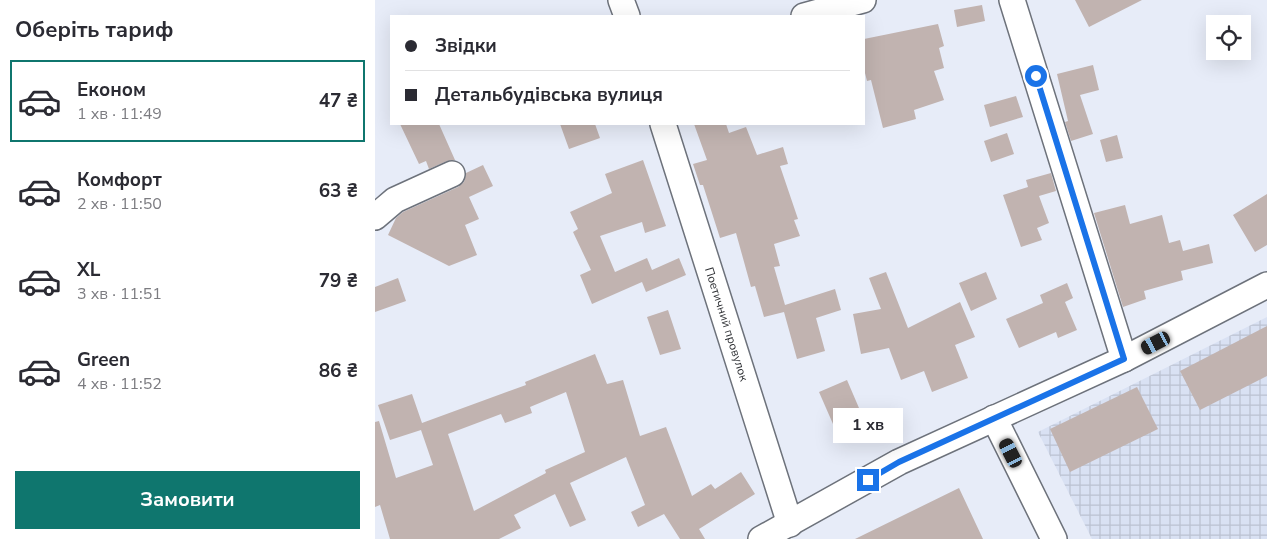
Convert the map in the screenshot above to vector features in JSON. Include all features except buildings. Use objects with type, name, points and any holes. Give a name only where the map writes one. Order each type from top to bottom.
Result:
[{"type":"street","points":[[621,0],[627,15]]},
{"type":"street","points":[[809,15],[863,0]]},
{"type":"street","points":[[1013,0],[1124,359]]},
{"type":"street","name":"Поетичний провулок","points":[[663,125],[790,524]]},
{"type":"street","points":[[375,217],[395,200],[452,174]]},
{"type":"street","points":[[761,539],[899,462],[1124,359],[1267,285]]},
{"type":"street","points":[[994,418],[1054,539]]},
{"type":"shaded area","points":[[1267,317],[1267,539],[1092,539],[1038,432]]},
{"type":"route","points":[[868,480],[899,462],[1124,359],[1036,76]]}]
